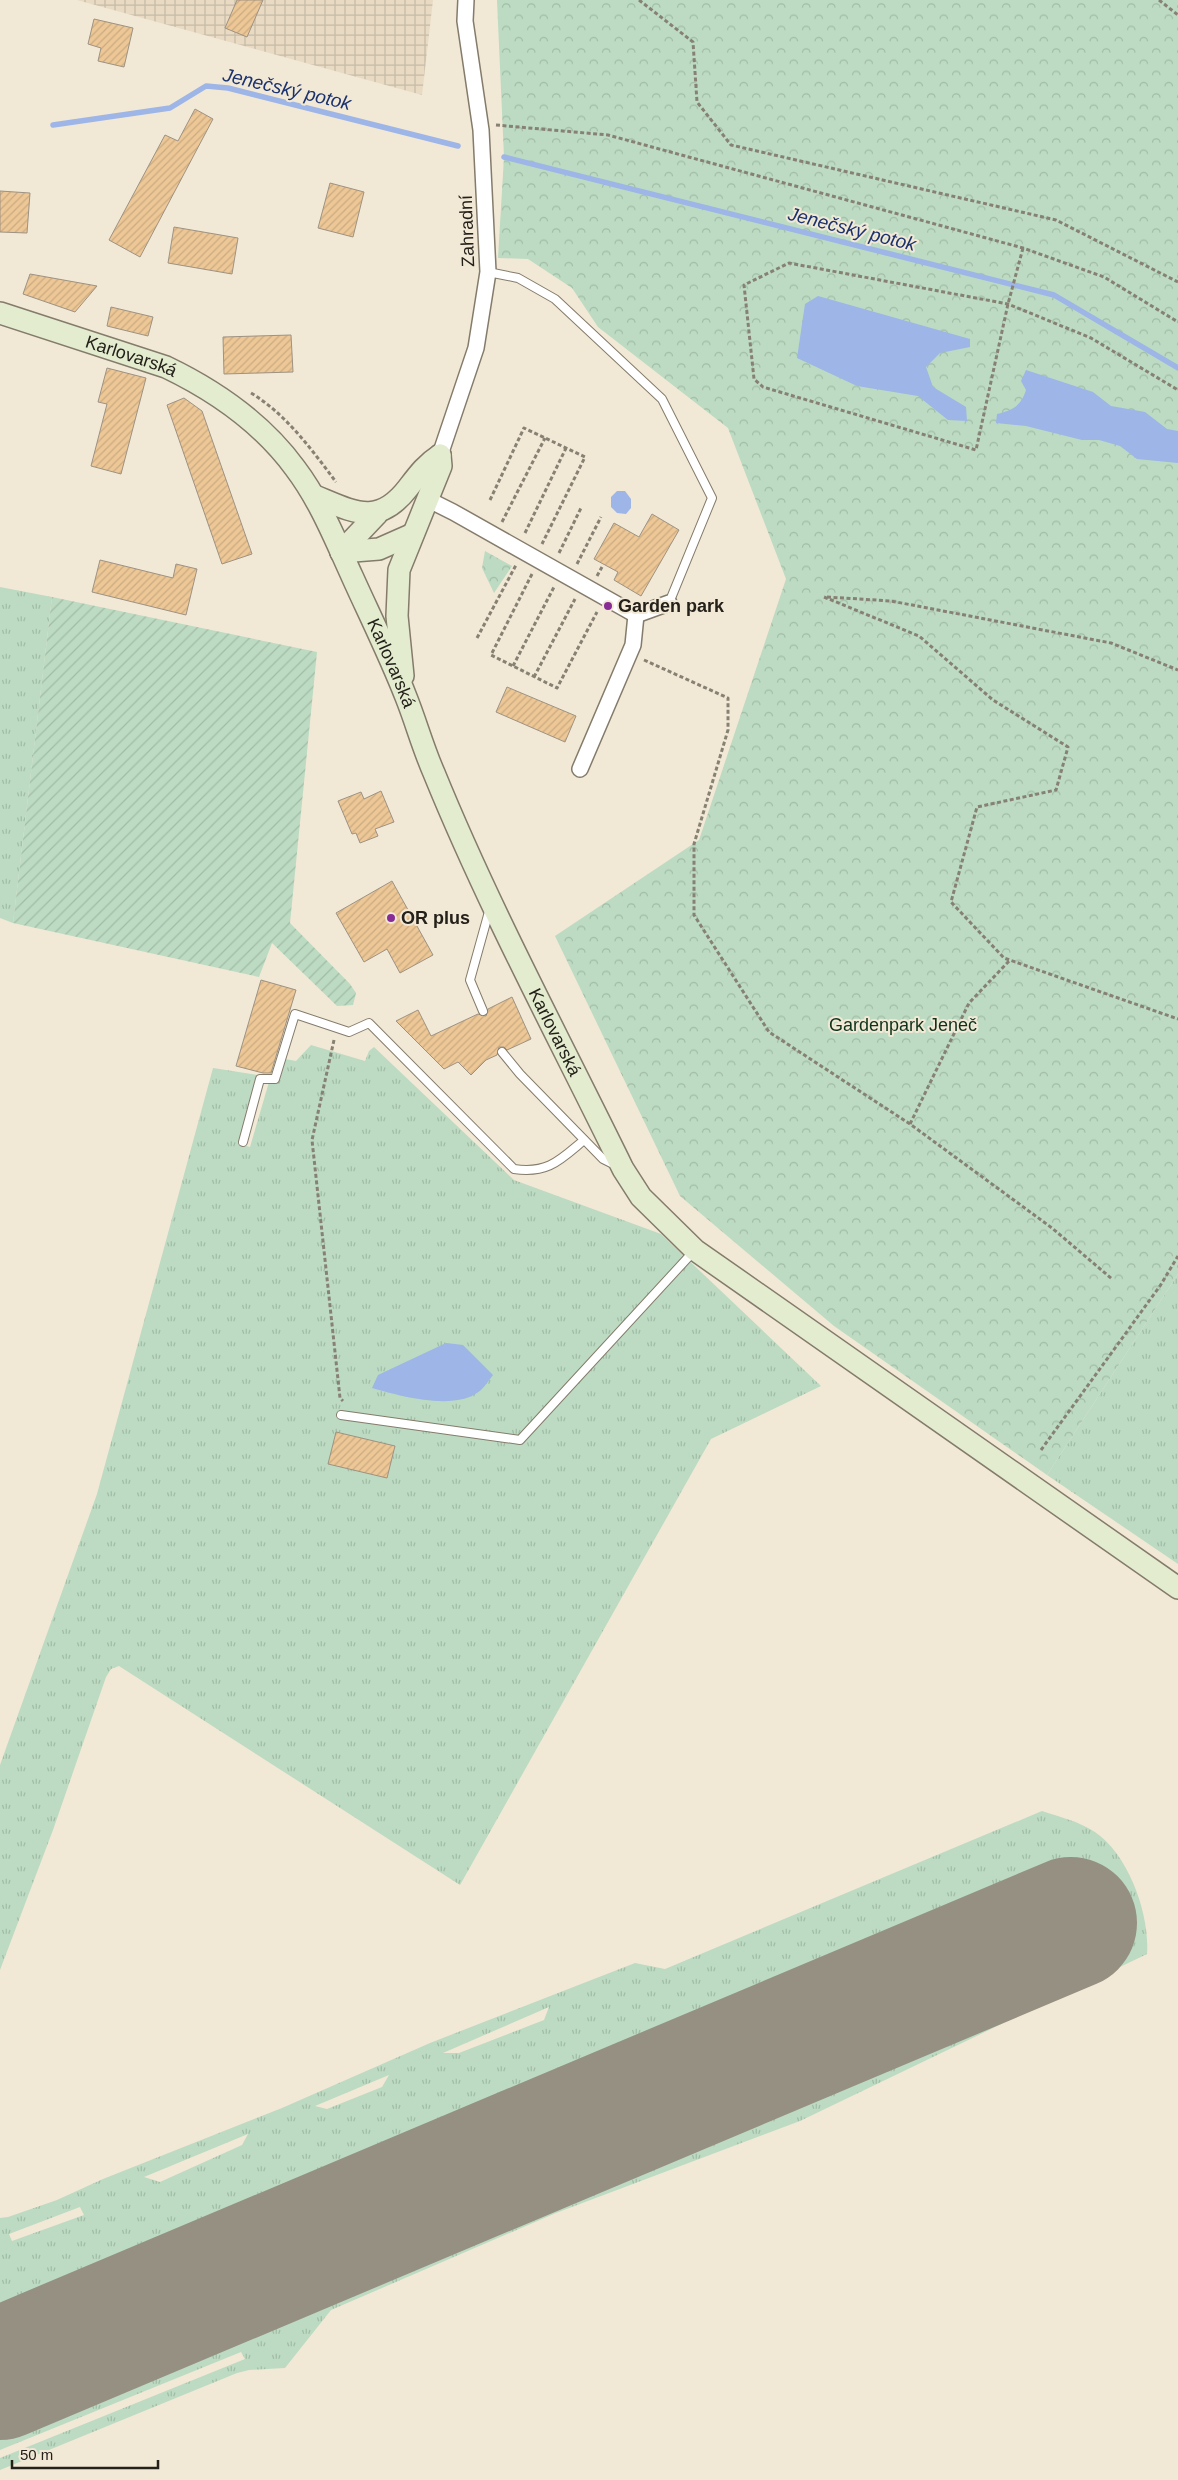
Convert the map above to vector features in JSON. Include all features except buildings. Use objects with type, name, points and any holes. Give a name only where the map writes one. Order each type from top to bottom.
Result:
[{"type":"main road","name":"Karlovarská","points":[[0,313],[166,367],[201,386],[264,431],[288,458],[315,496],[341,552],[406,696],[433,772],[491,901],[623,1170],[641,1196],[695,1250],[1178,1588]]},
{"type":"main road","points":[[406,696],[397,616],[398,570],[440,466],[440,455]]},
{"type":"main road","points":[[341,552],[377,514],[398,501],[427,463],[440,455]]},
{"type":"main road","points":[[315,496],[348,510],[377,514]]},
{"type":"main road","points":[[341,552],[379,548],[413,534]]},
{"type":"street","name":"Zahradní","points":[[440,455],[476,348],[488,272],[480,122],[465,21],[466,0]]},
{"type":"street","points":[[427,500],[495,535],[636,615],[669,603]]},
{"type":"street","points":[[580,769],[634,645],[636,615]]},
{"type":"lane","points":[[488,272],[518,278],[555,299],[662,399],[712,498],[669,603]]},
{"type":"lane","points":[[483,1011],[470,980],[491,901]]},
{"type":"lane","points":[[243,1142],[260,1079],[275,1079],[295,1014],[349,1032],[369,1023],[514,1169],[530,1171],[552,1166],[584,1140]]},
{"type":"lane","points":[[502,1052],[520,1074],[603,1159],[623,1170]]},
{"type":"lane","points":[[340,1415],[520,1440],[695,1250]]},
{"type":"path","points":[[639,0],[693,42],[697,102],[731,145],[1056,220],[1178,282]]},
{"type":"path","points":[[1159,0],[1178,15]]},
{"type":"path","points":[[480,122],[608,135],[1023,248],[1104,277],[1178,322]]},
{"type":"path","points":[[1023,248],[1008,304],[976,450],[763,387],[754,379],[744,285],[789,263],[1008,304],[1091,338],[1178,390]]},
{"type":"path","points":[[490,500],[524,428],[585,457],[513,666]]},
{"type":"path","points":[[495,535],[545,438]]},
{"type":"path","points":[[534,677],[548,565],[566,448]]},
{"type":"path","points":[[581,508],[548,565],[491,654],[557,688],[605,598]]},
{"type":"path","points":[[477,638],[548,565],[600,517]]},
{"type":"path","points":[[1178,670],[1112,643],[891,600],[824,597],[919,636],[993,700],[1068,747],[1056,790],[977,807],[951,902],[1004,958],[1178,1019]]},
{"type":"path","points":[[630,654],[728,698],[728,730],[694,844],[694,915],[768,1032],[910,1124],[1052,1228],[1112,1279]]},
{"type":"path","points":[[910,1124],[969,1003],[1010,960]]},
{"type":"path","points":[[337,1027],[312,1140],[340,1398],[357,1418]]},
{"type":"path","points":[[1041,1450],[1160,1286],[1178,1256]]},
{"type":"shaded area","points":[[77,0],[433,0],[422,95]]},
{"type":"green space","name":"Gardenpark Jeneč","points":[[497,0],[1178,0],[1178,1274],[1047,1475],[834,1326],[680,1196],[555,936],[699,840],[786,579],[728,428],[598,327],[572,288],[528,259],[498,258],[504,157]]},
{"type":"green space","points":[[485,551],[512,566],[494,593],[482,568]]},
{"type":"green space","points":[[0,587],[52,597],[13,923],[0,918]]},
{"type":"green space","points":[[52,597],[317,652],[290,923],[350,984],[356,993],[353,1005],[337,1006],[272,943],[259,977],[13,923]]},
{"type":"green space","points":[[311,1045],[365,1061],[369,1051],[374,1047],[514,1180],[661,1234],[821,1386],[711,1439],[460,1885],[119,1666],[111,1669],[106,1677],[53,1830],[0,1970],[0,1765],[97,1494],[213,1068],[257,1075],[239,1144],[250,1147],[269,1082],[285,1059],[296,1061]]},
{"type":"green space","points":[[1178,1274],[1178,1564],[1047,1475]]},
{"type":"green space","points":[[1042,1811],[1089,1828],[1107,1842],[1118,1855],[1135,1887],[1141,1904],[1147,1939],[1147,1954],[800,2121],[556,2213],[331,2310],[285,2368],[249,2370],[237,2373],[0,2470],[0,2458],[245,2359],[241,2352],[0,2450],[0,2218],[57,2200],[103,2179],[282,2108],[430,2043],[635,1963],[665,1969]],"holes":[[[549,2007],[544,2020],[459,2053],[443,2053]],[[389,2075],[382,2087],[327,2109],[315,2106]],[[248,2134],[242,2145],[160,2182],[144,2177]],[[80,2207],[84,2215],[12,2241],[9,2234]]]},
{"type":"water","points":[[818,296],[970,339],[970,347],[940,353],[926,367],[933,387],[966,407],[967,421],[948,420],[918,396],[857,386],[797,358],[805,304]]},
{"type":"water","points":[[1026,370],[1093,392],[1111,406],[1145,412],[1167,429],[1178,431],[1178,463],[1137,459],[1120,446],[1099,440],[1082,440],[1026,426],[996,423],[997,414],[1016,407],[1022,400],[1026,390],[1021,381]]},
{"type":"water","points":[[617,491],[625,491],[631,499],[631,508],[626,514],[617,513],[611,507],[611,497]]},
{"type":"water","points":[[446,1343],[463,1345],[493,1375],[481,1390],[470,1397],[443,1401],[428,1400],[397,1395],[372,1388],[378,1375]]},
{"type":"waterway","name":"Jenečský potok","points":[[53,125],[170,108],[206,86],[228,88],[458,146]]},
{"type":"waterway","name":"Jenečský potok","points":[[504,157],[1054,295],[1178,368]]},
{"type":"runway","points":[[0,2374],[1071,1923]]},
{"type":"place","name":"Garden park","points":[[608,606]]},
{"type":"place","name":"OR plus","points":[[391,918]]}]
